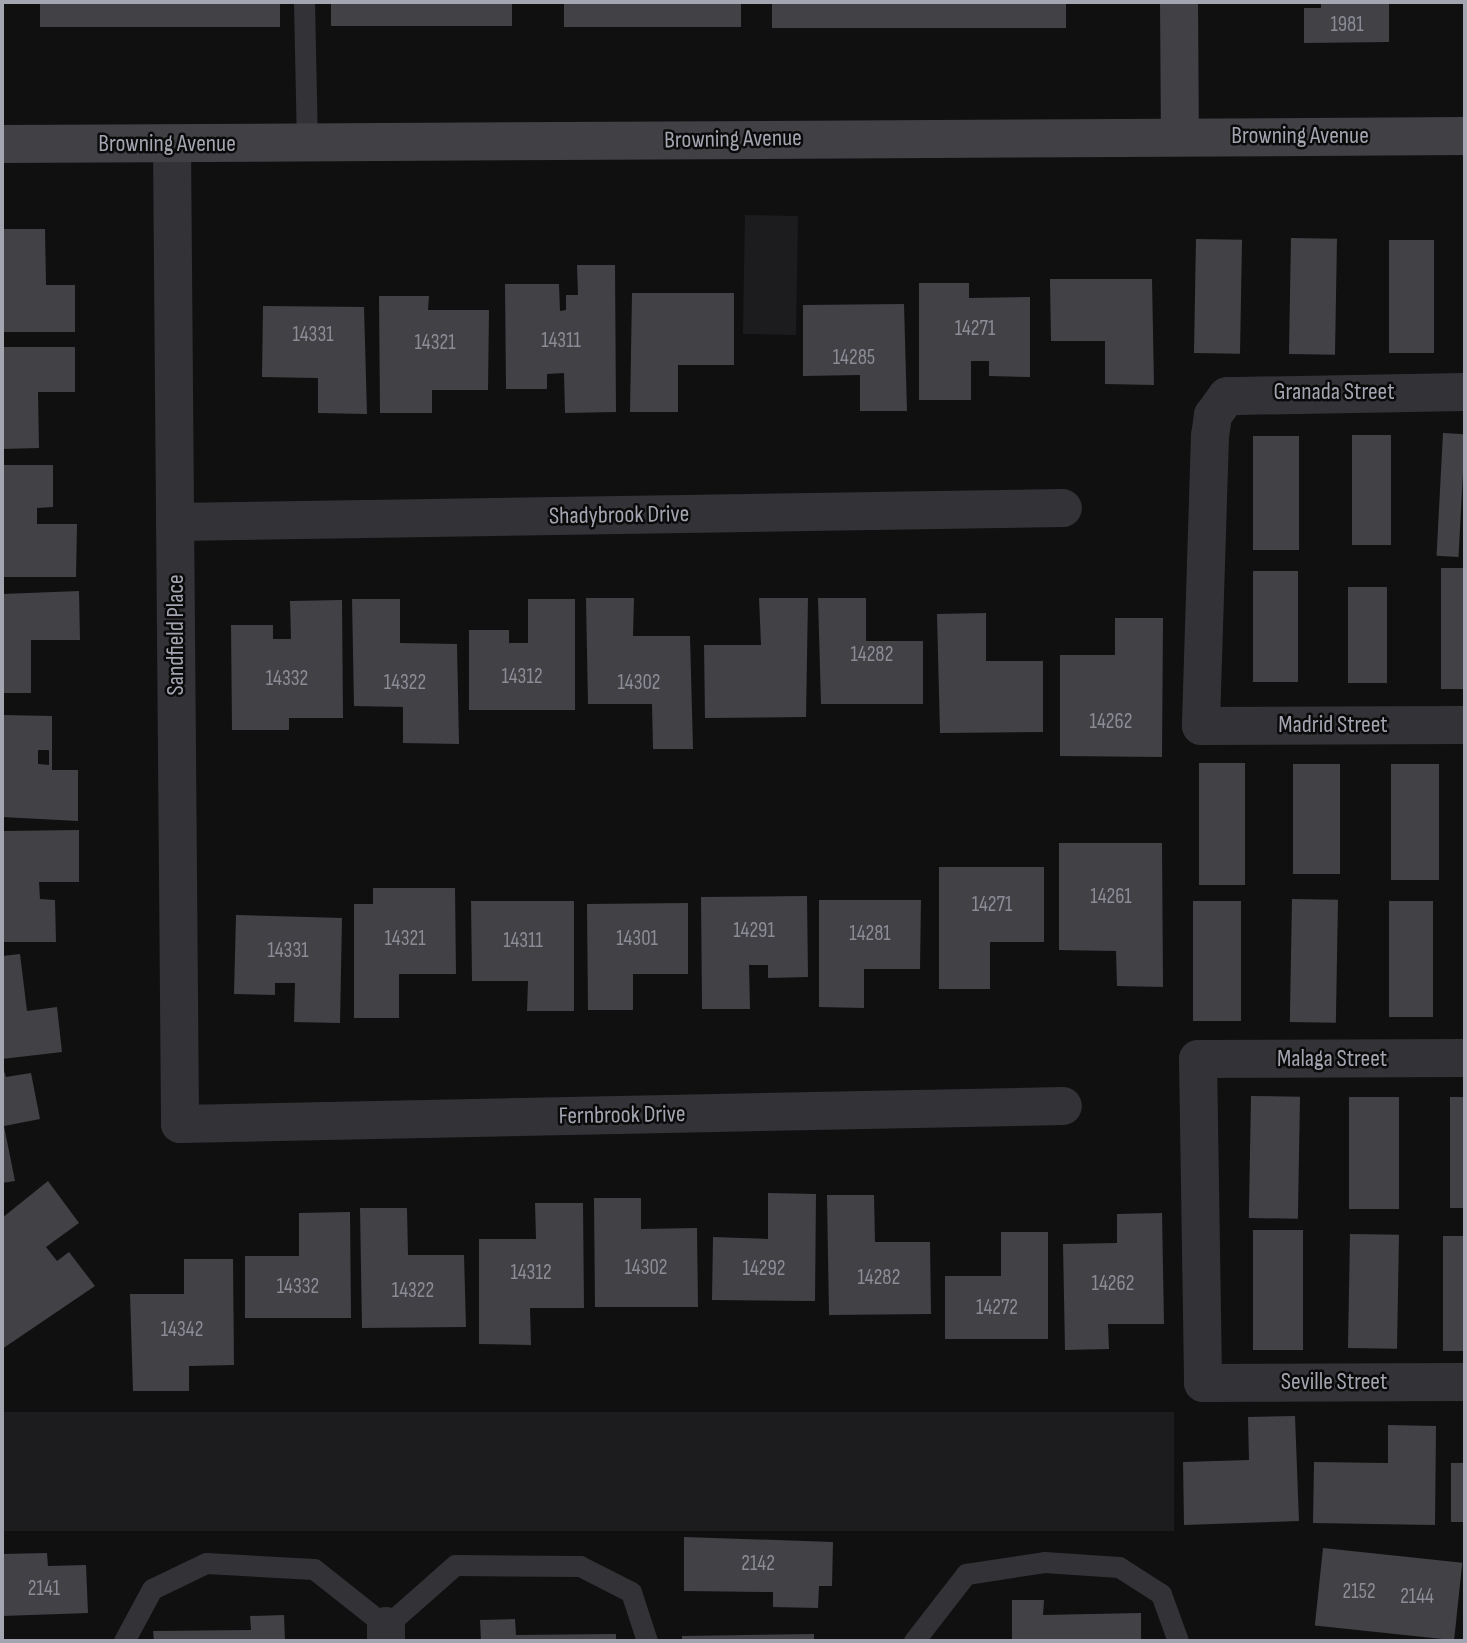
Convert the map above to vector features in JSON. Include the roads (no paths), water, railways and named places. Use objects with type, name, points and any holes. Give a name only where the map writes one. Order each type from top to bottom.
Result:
[{"type":"street","points":[[1179,2],[1180,136]]},
{"type":"street","name":"Browning Avenue","points":[[2,144],[1465,136]]},
{"type":"street","name":"Sandfield Place","points":[[172,145],[180,1125]]},
{"type":"street","name":"Granada Street","points":[[1201,726],[1213,415],[1227,396],[1249,392],[1465,392]]},
{"type":"street","name":"Shadybrook Drive","points":[[175,522],[1063,508]]},
{"type":"street","name":"Madrid Street","points":[[1201,726],[1465,725]]},
{"type":"street","name":"Malaga Street","points":[[1203,1383],[1198,1059],[1465,1058]]},
{"type":"street","name":"Fernbrook Drive","points":[[180,1125],[1063,1106]]},
{"type":"street","name":"Seville Street","points":[[1203,1383],[1465,1382]]},
{"type":"lane","points":[[304,2],[307,143]]},
{"type":"lane","points":[[914,1641],[966,1574],[1044,1562],[1119,1567],[1161,1594],[1178,1641]]},
{"type":"lane","points":[[124,1641],[152,1589],[206,1563],[314,1569],[386,1633],[456,1565],[580,1566],[631,1592],[647,1641]]}]
